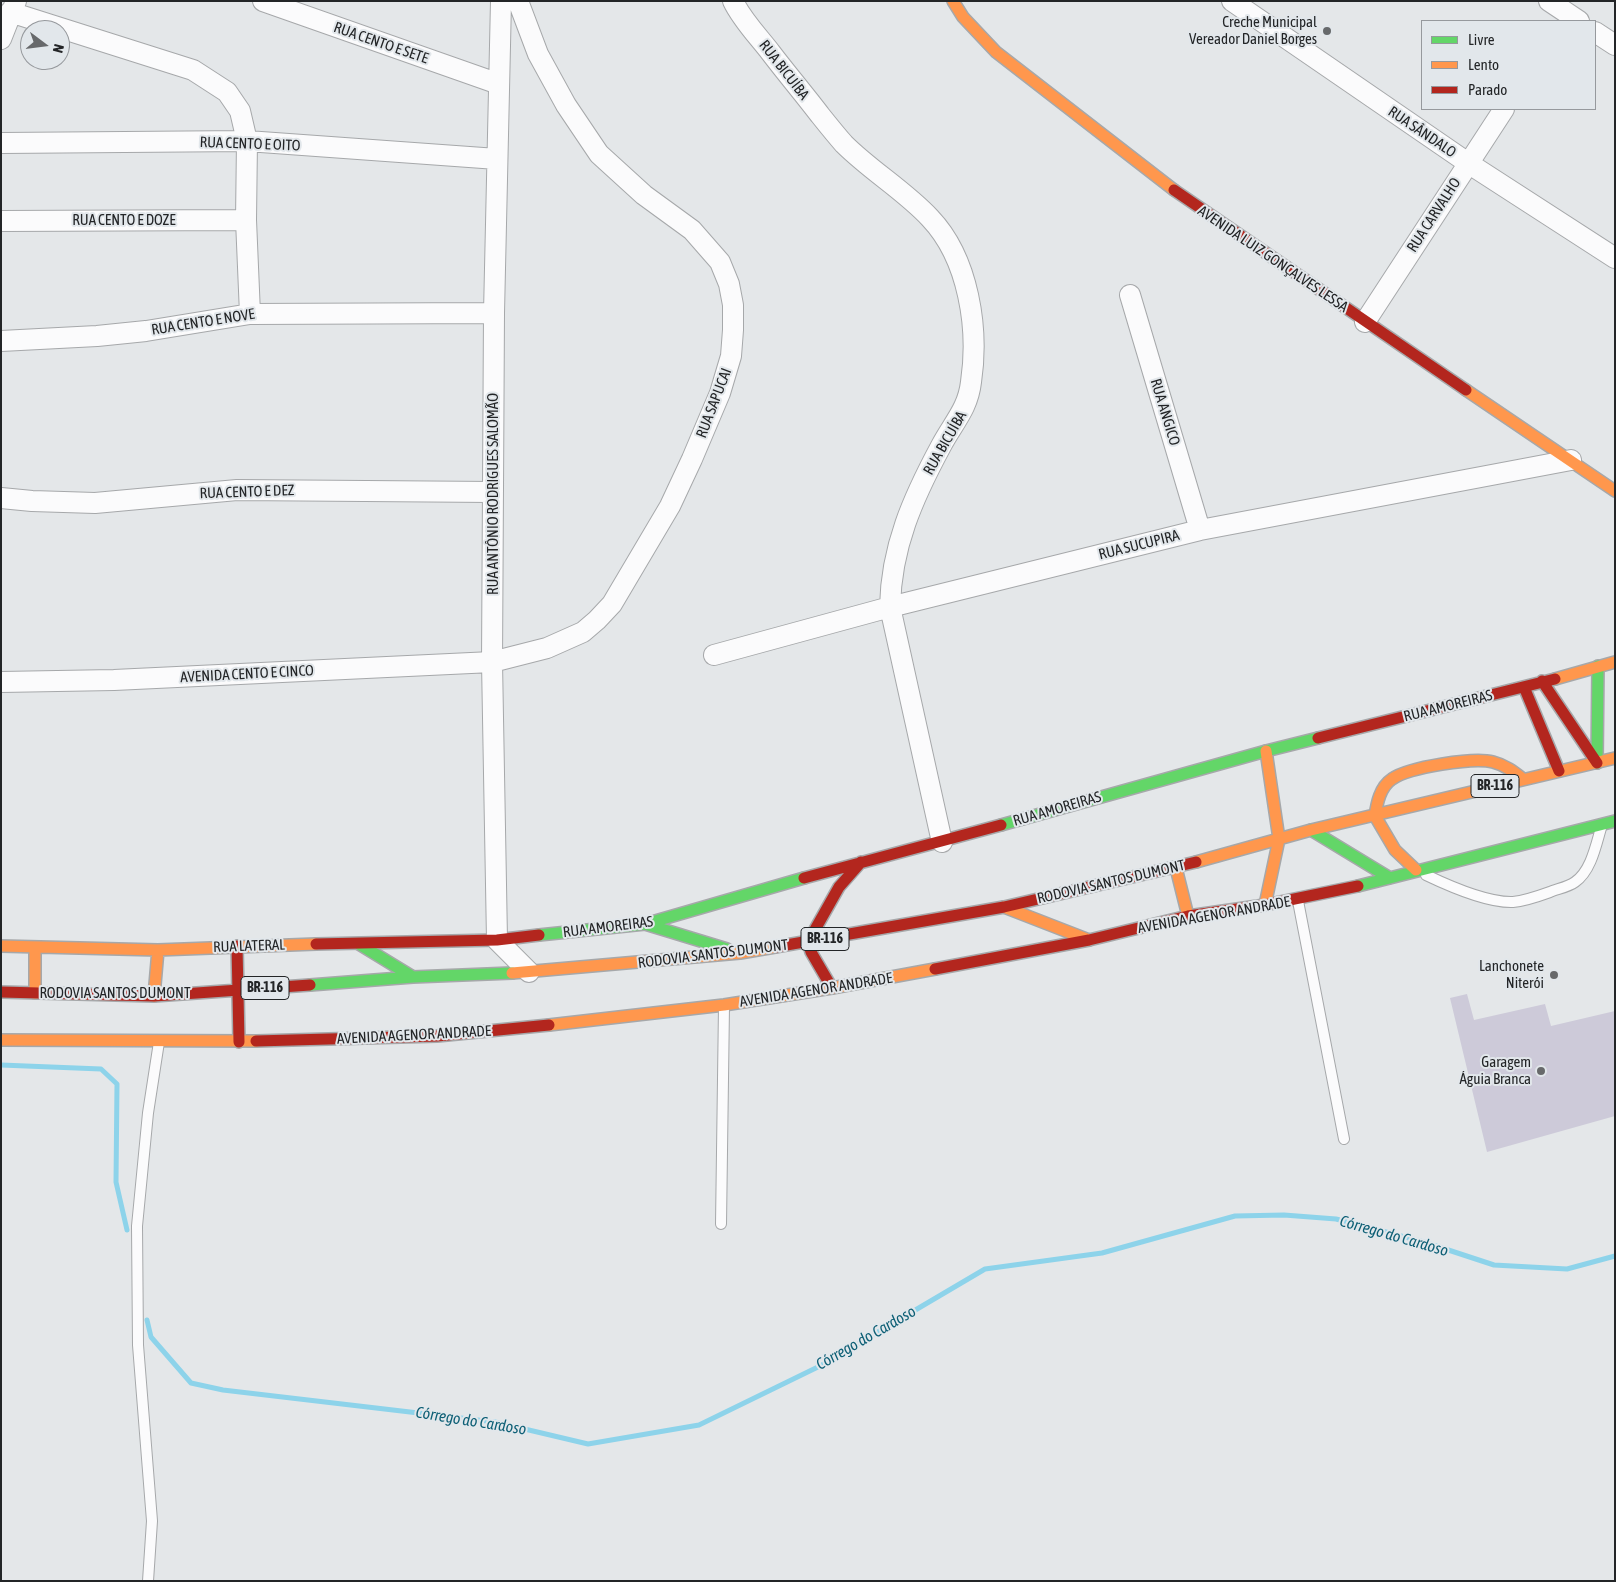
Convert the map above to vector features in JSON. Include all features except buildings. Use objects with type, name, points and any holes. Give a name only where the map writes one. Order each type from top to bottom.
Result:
[{"type":"main road","name":"AVENIDA LUIZ GONÇALVES LESSA","points":[[953,1],[963,17],[996,52],[1193,205],[1615,491]]},
{"type":"main road","name":"RUA AMOREIRAS","points":[[496,940],[645,924],[1266,750],[1524,687],[1615,662]]},
{"type":"main road","points":[[1597,763],[1598,666]]},
{"type":"main road","points":[[1542,681],[1597,763]]},
{"type":"main road","points":[[1524,687],[1559,771]]},
{"type":"main road","points":[[1265,906],[1278,839],[1266,750]]},
{"type":"main road","name":"RODOVIA SANTOS DUMONT","points":[[1,992],[154,996],[413,977],[529,972],[740,953],[1004,907],[1176,868],[1311,830],[1615,758]]},
{"type":"main road","points":[[1416,870],[1395,850],[1375,816],[1382,790],[1392,780],[1414,770],[1478,760],[1503,765],[1523,779]]},
{"type":"main road","name":"AVENIDA AGENOR ANDRADE","points":[[1,1040],[239,1042],[437,1036],[724,1005],[832,988],[1089,940],[1188,916],[1298,900],[1615,821]]},
{"type":"main road","points":[[1311,830],[1390,878]]},
{"type":"main road","points":[[832,988],[811,952],[808,942],[839,887],[861,862]]},
{"type":"main road","points":[[1176,868],[1188,916]]},
{"type":"main road","points":[[1004,907],[1089,940]]},
{"type":"main road","points":[[645,924],[740,953]]},
{"type":"main road","name":"RUA LATERAL","points":[[1,946],[158,950],[237,946],[496,940]]},
{"type":"main road","points":[[359,944],[413,977]]},
{"type":"main road","points":[[237,946],[239,1042]]},
{"type":"main road","points":[[35,948],[35,993]]},
{"type":"main road","points":[[154,996],[158,950]]},
{"type":"street","name":"RUA CENTO E SETE","points":[[263,1],[499,84]]},
{"type":"street","name":"RUA ANTÔNIO RODRIGUES SALOMÃO","points":[[496,940],[492,662],[494,313],[501,1]]},
{"type":"street","name":"RUA SAPUCAI","points":[[492,662],[547,648],[583,632],[598,620],[612,604],[670,506],[692,459],[720,393],[731,356],[733,330],[733,305],[729,284],[720,262],[692,230],[644,194],[598,154],[566,105],[538,54],[518,1]]},
{"type":"street","name":"RUA BICUÍBA","points":[[733,1],[791,79],[844,144],[931,219],[958,261],[967,290],[972,314],[973,339],[971,383],[966,406],[948,432],[908,514],[893,568],[890,607],[942,842]]},
{"type":"street","points":[[1549,1],[1570,19]]},
{"type":"street","name":"RUA SÂNDALO","points":[[1243,4],[1468,163],[1615,258]]},
{"type":"street","points":[[1,39],[13,7],[193,70],[227,92],[240,111],[247,141],[246,220],[250,314]]},
{"type":"street","points":[[1596,33],[1615,45]]},
{"type":"street","name":"RUA CARVALHO","points":[[1365,322],[1503,110]]},
{"type":"street","name":"RUA CENTO E OITO","points":[[1,143],[247,141],[498,159]]},
{"type":"street","name":"RUA CENTO E DOZE","points":[[1,221],[246,220]]},
{"type":"street","name":"RUA ANGICO","points":[[1130,295],[1200,530]]},
{"type":"street","name":"RUA CENTO E NOVE","points":[[1,342],[146,331],[250,314],[494,313]]},
{"type":"street","name":"RUA SUCUPIRA","points":[[714,655],[890,607],[1200,530],[1571,460]]},
{"type":"street","name":"RUA CENTO E DEZ","points":[[1,498],[96,503],[236,490],[493,492]]},
{"type":"street","name":"AVENIDA CENTO E CINCO","points":[[1,682],[114,680],[492,662]]},
{"type":"street","points":[[496,940],[529,972]]},
{"type":"lane","points":[[1416,870],[1453,887],[1494,900],[1513,902],[1544,894],[1575,882],[1586,870],[1602,825]]},
{"type":"lane","points":[[1298,900],[1344,1139]]},
{"type":"lane","points":[[721,1224],[724,1005]]},
{"type":"lane","points":[[148,1581],[152,1521],[138,1345],[137,1226],[148,1113],[159,1040]]},
{"type":"waterway","name":"Córrego do Cardoso","points":[[1,1065],[101,1069],[117,1084],[116,1182],[127,1230]]},
{"type":"waterway","name":"Córrego do Cardoso","points":[[147,1320],[151,1337],[191,1383],[223,1390],[495,1422],[588,1444],[699,1425],[822,1365],[985,1269],[1102,1253],[1235,1216],[1284,1215],[1336,1219],[1424,1242],[1494,1265],[1567,1269],[1615,1256]]},
{"type":"traffic: fast","points":[[1597,763],[1598,666]]},
{"type":"traffic: fast","points":[[1001,825],[1318,738]]},
{"type":"traffic: fast","points":[[1358,886],[1615,821]]},
{"type":"traffic: fast","points":[[1311,830],[1390,878]]},
{"type":"traffic: fast","points":[[539,935],[645,924],[804,878]]},
{"type":"traffic: fast","points":[[645,924],[727,949]]},
{"type":"traffic: fast","points":[[359,944],[413,977]]},
{"type":"traffic: fast","points":[[310,985],[413,977],[512,973]]},
{"type":"traffic: slow","points":[[953,1],[963,17],[996,52],[1174,190]]},
{"type":"traffic: slow","points":[[1466,390],[1615,491]]},
{"type":"traffic: slow","points":[[1555,679],[1615,662]]},
{"type":"traffic: slow","points":[[1265,905],[1279,839],[1266,751]]},
{"type":"traffic: slow","points":[[1196,862],[1311,830],[1615,758]]},
{"type":"traffic: slow","points":[[1416,870],[1395,850],[1375,816],[1380,796],[1388,782],[1400,775],[1426,767],[1472,761],[1497,763],[1523,779]]},
{"type":"traffic: slow","points":[[1176,868],[1188,916]]},
{"type":"traffic: slow","points":[[1004,907],[1089,940]]},
{"type":"traffic: slow","points":[[1,946],[158,950],[316,944]]},
{"type":"traffic: slow","points":[[512,973],[740,953],[775,947]]},
{"type":"traffic: slow","points":[[35,948],[35,993]]},
{"type":"traffic: slow","points":[[154,996],[158,950]]},
{"type":"traffic: slow","points":[[549,1025],[724,1005],[935,969]]},
{"type":"traffic: slow","points":[[1,1040],[256,1041]]},
{"type":"traffic: jam","points":[[1174,190],[1466,390]]},
{"type":"traffic: jam","points":[[1318,738],[1555,679]]},
{"type":"traffic: jam","points":[[1542,681],[1597,763]]},
{"type":"traffic: jam","points":[[1524,687],[1559,771]]},
{"type":"traffic: jam","points":[[804,878],[1001,825]]},
{"type":"traffic: jam","points":[[832,988],[811,952],[808,942],[839,887],[861,862]]},
{"type":"traffic: jam","points":[[775,947],[1004,907],[1196,862]]},
{"type":"traffic: jam","points":[[935,969],[1089,940],[1188,916],[1265,905],[1358,886]]},
{"type":"traffic: jam","points":[[316,944],[497,940],[539,935]]},
{"type":"traffic: jam","points":[[237,946],[239,1042]]},
{"type":"traffic: jam","points":[[1,992],[154,996],[310,985]]},
{"type":"traffic: jam","points":[[256,1041],[437,1036],[549,1025]]},
{"type":"place","name":"Creche Municipal Vereador Daniel Borges","points":[[1327,31]]},
{"type":"place","name":"Lanchonete Niterói","points":[[1554,975]]},
{"type":"place","name":"Garagem Águia Branca","points":[[1541,1071]]}]
